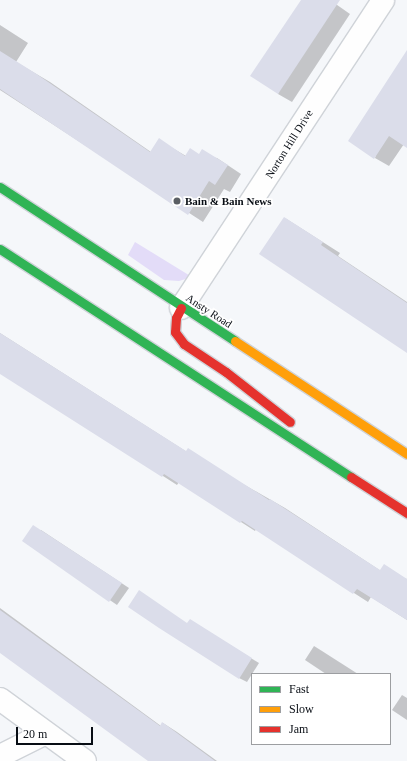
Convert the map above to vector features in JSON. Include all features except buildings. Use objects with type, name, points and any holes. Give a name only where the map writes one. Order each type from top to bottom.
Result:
[{"type":"highway","name":"Ansty Road","points":[[0,187],[182,308],[407,454]]},
{"type":"highway","points":[[0,248],[407,513]]},
{"type":"highway","points":[[182,308],[176,318],[175,332],[184,344],[226,372],[298,428]]},
{"type":"highway","points":[[316,443],[350,476]]},
{"type":"street","name":"Norton Hill Drive","points":[[182,308],[383,0]]},
{"type":"street","points":[[0,699],[85,761]]},
{"type":"street","points":[[0,756],[46,733]]},
{"type":"shaded area","points":[[135,242],[192,277],[179,281],[164,280],[128,255]]},
{"type":"traffic: fast","points":[[0,187],[235,341]]},
{"type":"traffic: fast","points":[[0,249],[351,477]]},
{"type":"traffic: slow","points":[[235,341],[407,454]]},
{"type":"traffic: jam","points":[[181,308],[176,318],[175,332],[184,344],[226,372],[290,422]]},
{"type":"traffic: jam","points":[[351,477],[407,513]]},
{"type":"place","name":"Bain & Bain News","points":[[177,201]]}]
